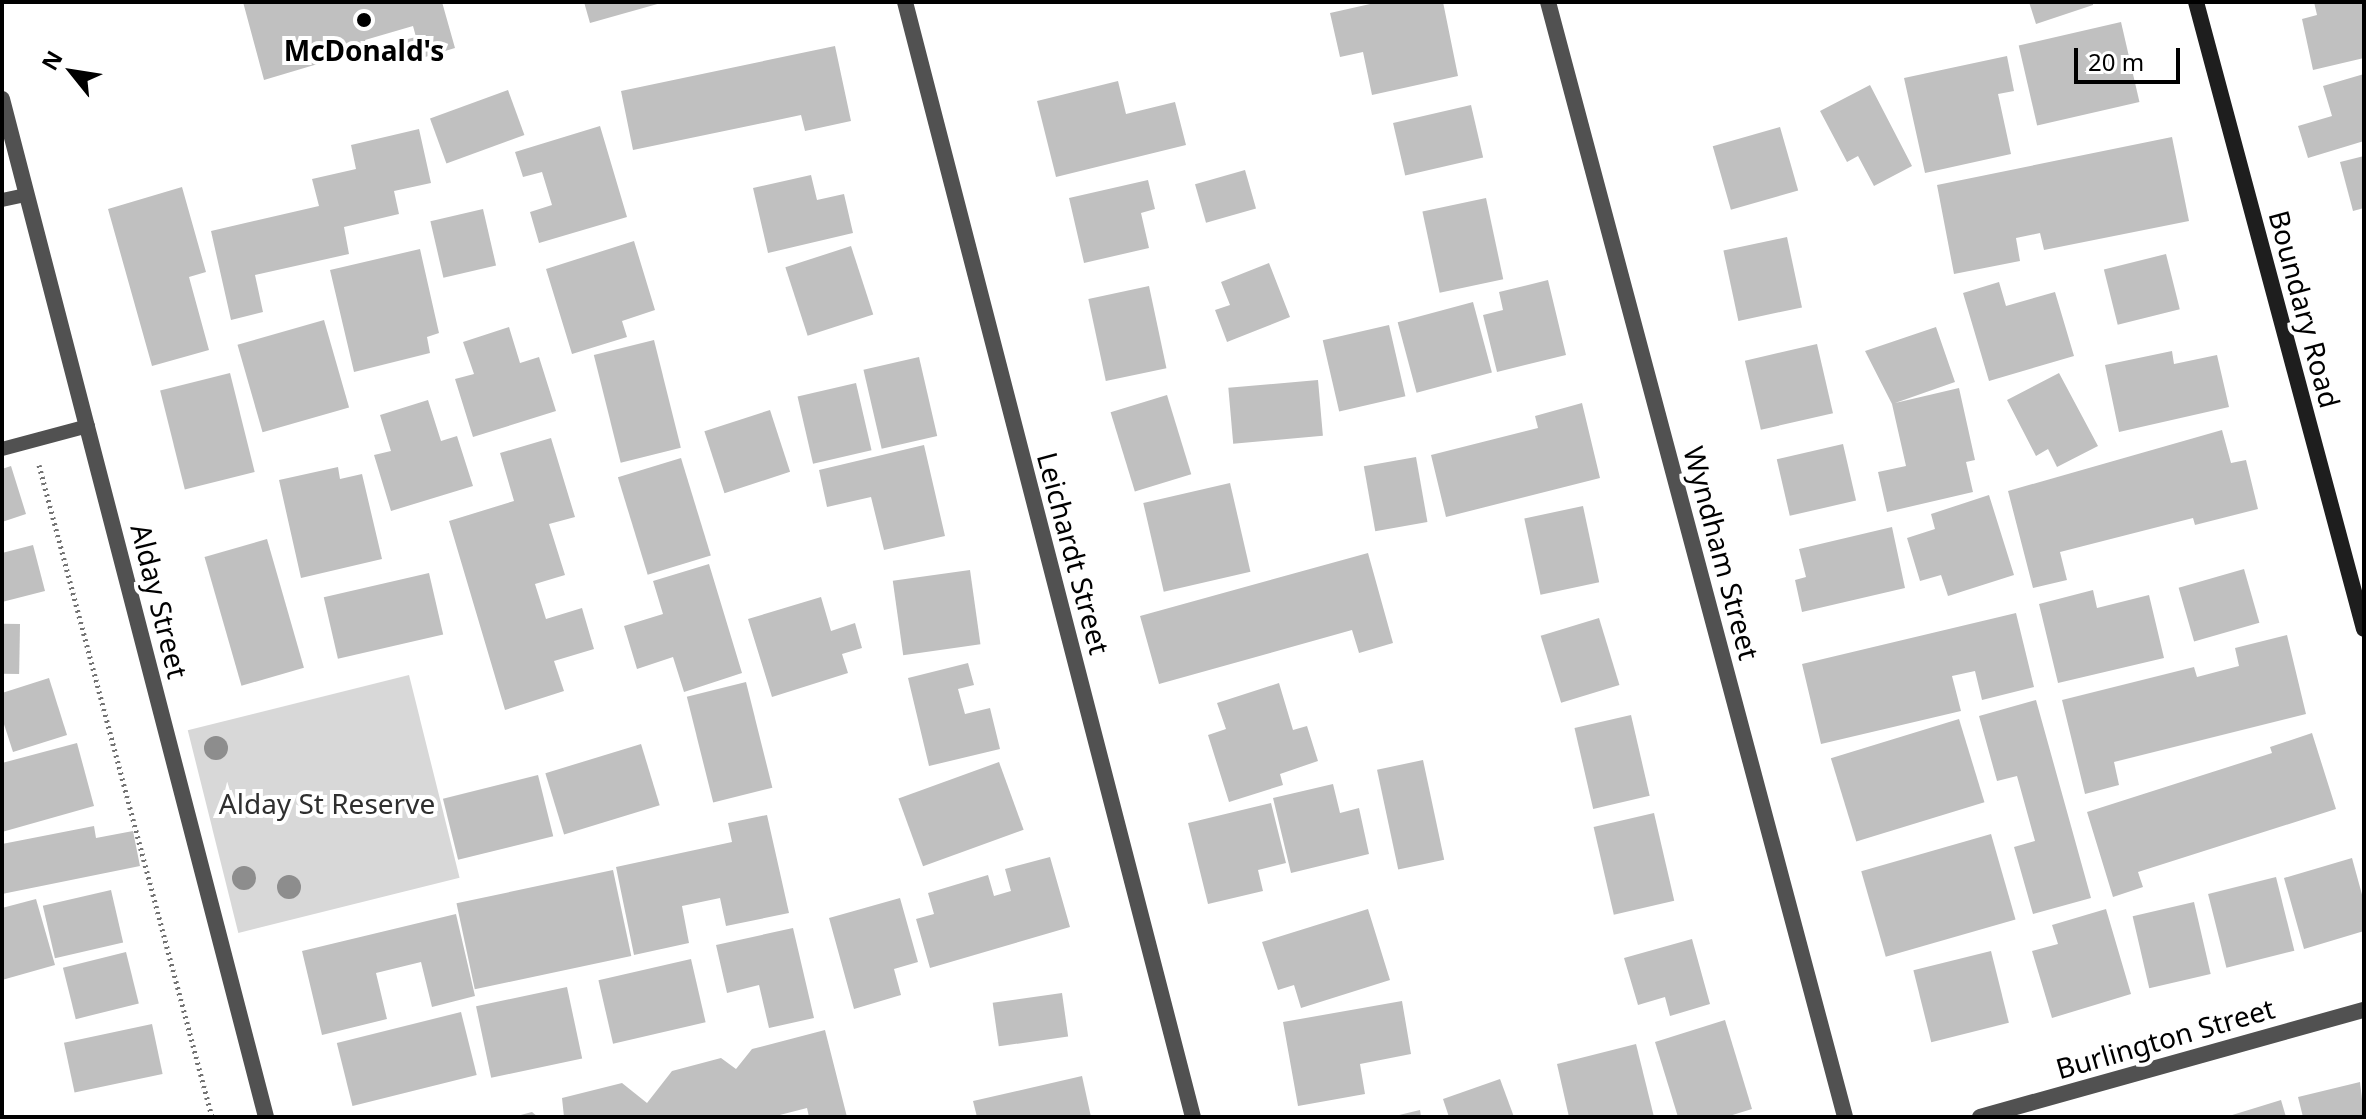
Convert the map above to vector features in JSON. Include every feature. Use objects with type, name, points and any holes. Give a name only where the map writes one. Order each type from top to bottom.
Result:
[{"type":"street","name":"Leichardt Street","points":[[905,2],[1193,1117]]},
{"type":"street","name":"Wyndham Street","points":[[1548,2],[1845,1117]]},
{"type":"street","name":"Boundary Road","points":[[2196,2],[2364,629]]},
{"type":"street","name":"Alday Street","points":[[2,99],[266,1117]]},
{"type":"street","name":"Burlington Street","points":[[1980,1117],[2364,1010]]},
{"type":"lane","points":[[2,200],[25,195]]},
{"type":"lane","points":[[2,449],[88,426]]},
{"type":"path","points":[[33,441],[212,1117]]},
{"type":"green space","name":"Alday St Reserve","points":[[409,675],[460,878],[238,933],[188,730]]},
{"type":"building","points":[[243,2],[442,2],[455,48],[402,64],[396,42],[416,37],[413,26],[365,40],[368,49],[264,80]]},
{"type":"building","points":[[584,2],[661,2],[661,3],[590,23]]},
{"type":"building","points":[[1379,2],[1443,2],[1458,76],[1372,95],[1363,52],[1340,57],[1330,13]]},
{"type":"building","points":[[2029,2],[2093,2],[2093,5],[2036,24]]},
{"type":"building","points":[[2314,2],[2364,2],[2364,58],[2313,70],[2302,19],[2317,15]]},
{"type":"building","points":[[2121,22],[2139,102],[2037,126],[2019,46]]},
{"type":"building","points":[[835,46],[851,121],[805,131],[801,115],[633,150],[621,91]]},
{"type":"building","points":[[2007,56],[2014,91],[1998,94],[2011,154],[1925,173],[1904,78]]},
{"type":"building","points":[[2364,74],[2364,141],[2308,158],[2298,126],[2332,116],[2323,86]]},
{"type":"building","points":[[1118,81],[1126,114],[1175,102],[1186,145],[1056,177],[1037,101]]},
{"type":"building","points":[[1870,85],[1912,166],[1874,186],[1858,156],[1847,162],[1820,111]]},
{"type":"building","points":[[508,90],[524,135],[446,163],[430,118]]},
{"type":"building","points":[[1471,105],[1483,158],[1405,176],[1393,123]]},
{"type":"building","points":[[600,126],[627,217],[539,243],[530,212],[552,205],[542,172],[523,177],[515,152]]},
{"type":"building","points":[[1780,127],[1798,190],[1731,210],[1713,146]]},
{"type":"building","points":[[419,129],[431,183],[394,191],[399,214],[344,227],[349,254],[255,275],[263,312],[231,320],[211,231],[319,206],[312,179],[356,169],[351,145]]},
{"type":"building","points":[[2172,137],[2189,221],[2044,250],[2040,233],[2016,238],[2020,261],[1954,274],[1937,185]]},
{"type":"building","points":[[2364,156],[2364,208],[2353,211],[2340,162]]},
{"type":"building","points":[[1245,170],[1256,208],[1206,223],[1195,184]]},
{"type":"building","points":[[811,175],[817,200],[844,194],[853,233],[768,253],[753,188]]},
{"type":"building","points":[[1148,180],[1155,209],[1141,213],[1149,248],[1084,263],[1069,198]]},
{"type":"building","points":[[182,187],[206,272],[189,277],[209,350],[152,366],[108,209]]},
{"type":"building","points":[[1486,198],[1503,279],[1440,293],[1422,212]]},
{"type":"building","points":[[483,209],[496,266],[443,278],[430,221]]},
{"type":"building","points":[[1787,237],[1802,307],[1738,321],[1723,251]]},
{"type":"building","points":[[634,241],[655,310],[622,321],[627,337],[572,354],[546,269]]},
{"type":"building","points":[[851,246],[873,314],[808,336],[785,267]]},
{"type":"building","points":[[420,249],[439,333],[427,337],[430,353],[354,372],[330,270]]},
{"type":"building","points":[[2166,254],[2180,309],[2118,325],[2104,269]]},
{"type":"building","points":[[1269,263],[1290,317],[1227,342],[1215,310],[1230,305],[1221,282]]},
{"type":"building","points":[[1548,280],[1566,355],[1497,372],[1483,315],[1503,310],[1499,292]]},
{"type":"building","points":[[1999,282],[2006,306],[2055,292],[2074,356],[1989,381],[1963,293]]},
{"type":"building","points":[[1149,286],[1166,368],[1106,381],[1088,299]]},
{"type":"building","points":[[1473,302],[1492,373],[1417,393],[1398,322]]},
{"type":"building","points":[[324,320],[349,407],[263,432],[237,345]]},
{"type":"building","points":[[1389,325],[1405,396],[1339,411],[1323,340]]},
{"type":"building","points":[[509,327],[520,363],[539,357],[556,411],[473,437],[455,379],[474,374],[463,342]]},
{"type":"building","points":[[1936,327],[1955,382],[1895,403],[1959,388],[1975,460],[1966,462],[1973,492],[1887,512],[1878,472],[1906,466],[1892,404],[1865,351]]},
{"type":"building","points":[[654,340],[681,448],[621,463],[594,355]]},
{"type":"building","points":[[1817,344],[1833,413],[1761,430],[1745,361]]},
{"type":"building","points":[[2172,351],[2174,364],[2217,355],[2229,407],[2119,432],[2105,365]]},
{"type":"building","points":[[919,357],[937,436],[882,449],[863,370]]},
{"type":"building","points":[[230,373],[255,472],[185,489],[160,390]]},
{"type":"building","points":[[2059,373],[2098,446],[2057,467],[2048,449],[2036,456],[2007,400]]},
{"type":"building","points":[[1318,380],[1323,436],[1233,444],[1228,388]]},
{"type":"building","points":[[856,383],[872,450],[813,464],[798,396]]},
{"type":"building","points":[[1167,395],[1191,474],[1135,492],[1111,412]]},
{"type":"building","points":[[428,400],[441,441],[457,436],[473,486],[391,511],[374,455],[391,451],[380,415]]},
{"type":"building","points":[[1582,403],[1600,478],[1446,517],[1431,455],[1538,428],[1535,416]]},
{"type":"building","points":[[770,410],[790,472],[724,493],[704,431]]},
{"type":"building","points":[[2222,430],[2231,463],[2246,460],[2258,509],[2195,525],[2193,518],[2060,552],[2067,580],[2033,588],[2008,491]]},
{"type":"building","points":[[551,438],[575,517],[549,524],[565,575],[535,584],[546,619],[582,608],[594,649],[554,661],[564,691],[505,710],[449,521],[514,501],[500,453]]},
{"type":"building","points":[[1843,444],[1856,501],[1790,516],[1777,459]]},
{"type":"building","points":[[924,445],[945,536],[884,550],[871,497],[827,507],[819,470]]},
{"type":"building","points":[[1416,457],[1427,522],[1375,531],[1364,466]]},
{"type":"building","points":[[681,458],[711,556],[648,575],[618,477]]},
{"type":"building","points":[[11,466],[26,514],[2,522],[2,469]]},
{"type":"building","points":[[338,467],[340,479],[362,474],[382,559],[301,578],[279,480]]},
{"type":"building","points":[[1230,483],[1250,572],[1164,592],[1143,503]]},
{"type":"building","points":[[1989,495],[2014,575],[1948,596],[1941,575],[1920,581],[1907,538],[1935,529],[1931,514]]},
{"type":"building","points":[[1583,506],[1599,582],[1541,595],[1524,518]]},
{"type":"building","points":[[1892,527],[1905,588],[1802,612],[1795,580],[1806,577],[1799,549]]},
{"type":"building","points":[[267,539],[304,668],[241,686],[205,557]]},
{"type":"building","points":[[33,545],[45,591],[2,602],[2,553]]},
{"type":"building","points":[[1368,553],[1393,643],[1359,653],[1352,630],[1159,684],[1140,616]]},
{"type":"building","points":[[709,564],[742,673],[684,692],[673,657],[637,669],[624,626],[663,614],[653,581]]},
{"type":"building","points":[[2244,569],[2259,623],[2194,642],[2179,588]]},
{"type":"building","points":[[970,570],[980,644],[903,655],[893,581]]},
{"type":"building","points":[[429,573],[443,634],[338,659],[324,597]]},
{"type":"building","points":[[2093,590],[2097,608],[2149,595],[2164,658],[2058,683],[2039,604]]},
{"type":"building","points":[[821,597],[831,631],[855,623],[862,648],[842,654],[848,673],[772,697],[748,619]]},
{"type":"building","points":[[2016,613],[2034,687],[1982,700],[1975,671],[1952,676],[1961,711],[1821,744],[1802,664]]},
{"type":"building","points":[[1599,618],[1619,685],[1561,703],[1541,636]]},
{"type":"building","points":[[2,624],[20,624],[19,674],[2,674]]},
{"type":"building","points":[[2287,635],[2306,714],[2114,762],[2119,785],[2085,794],[2062,700],[2194,667],[2197,677],[2239,666],[2235,648]]},
{"type":"building","points":[[968,663],[974,685],[958,689],[965,714],[990,708],[1000,749],[929,766],[908,678]]},
{"type":"building","points":[[49,678],[67,735],[13,752],[2,718],[2,693]]},
{"type":"building","points":[[746,682],[772,788],[713,803],[687,697]]},
{"type":"building","points":[[1279,683],[1293,730],[1307,726],[1318,761],[1280,774],[1283,785],[1229,802],[1208,735],[1226,729],[1217,703]]},
{"type":"building","points":[[2036,700],[2091,898],[2033,914],[2014,847],[2035,841],[2017,776],[1997,781],[1979,716]]},
{"type":"building","points":[[1631,715],[1650,796],[1593,809],[1574,728]]},
{"type":"building","points":[[1959,719],[1984,802],[1856,841],[1831,758]]},
{"type":"building","points":[[2312,733],[2336,809],[2138,872],[2143,887],[2113,897],[2087,812],[2272,753],[2270,747]]},
{"type":"building","points":[[77,743],[94,806],[2,832],[2,763]]},
{"type":"building","points":[[641,744],[660,805],[564,834],[545,773]]},
{"type":"building","points":[[1423,760],[1444,860],[1398,870],[1377,770]]},
{"type":"building","points":[[999,762],[1024,830],[923,866],[898,799]]},
{"type":"building","points":[[538,775],[553,836],[458,860],[443,799]]},
{"type":"building","points":[[1333,784],[1340,813],[1359,808],[1369,854],[1291,873],[1273,798]]},
{"type":"building","points":[[1271,803],[1286,863],[1258,870],[1263,891],[1208,904],[1188,823]]},
{"type":"building","points":[[1654,813],[1674,901],[1614,915],[1594,827]]},
{"type":"building","points":[[767,815],[789,913],[726,926],[720,898],[682,906],[689,943],[634,955],[616,867],[732,842],[728,823]]},
{"type":"building","points":[[94,826],[96,838],[133,831],[140,866],[2,894],[2,844]]},
{"type":"building","points":[[1991,834],[2016,920],[1886,957],[1861,871]]},
{"type":"building","points":[[1050,857],[1070,927],[930,968],[916,919],[934,914],[928,893],[988,875],[994,896],[1011,891],[1005,869]]},
{"type":"building","points":[[2352,858],[2364,902],[2364,931],[2304,949],[2284,878]]},
{"type":"building","points":[[613,870],[631,956],[475,989],[456,903]]},
{"type":"building","points":[[2276,877],[2294,951],[2226,968],[2208,894]]},
{"type":"building","points":[[111,890],[123,943],[55,958],[43,906]]},
{"type":"building","points":[[900,898],[918,962],[894,969],[901,995],[854,1009],[829,918]]},
{"type":"building","points":[[36,899],[55,965],[2,980],[2,908]]},
{"type":"building","points":[[2194,902],[2211,974],[2149,988],[2133,916]]},
{"type":"building","points":[[1368,909],[1390,980],[1301,1008],[1294,985],[1278,990],[1262,942]]},
{"type":"building","points":[[2106,909],[2131,994],[2052,1018],[2032,951],[2058,944],[2052,925]]},
{"type":"building","points":[[456,914],[475,996],[432,1007],[421,962],[376,973],[387,1019],[322,1035],[302,951]]},
{"type":"building","points":[[793,928],[814,1018],[769,1028],[759,985],[727,993],[716,945]]},
{"type":"building","points":[[1692,939],[1710,1004],[1670,1016],[1665,997],[1638,1005],[1624,958]]},
{"type":"building","points":[[1991,951],[2009,1023],[1931,1042],[1913,970]]},
{"type":"building","points":[[126,952],[139,1003],[76,1019],[63,968]]},
{"type":"building","points":[[691,959],[706,1022],[613,1044],[598,980]]},
{"type":"building","points":[[567,987],[582,1058],[491,1078],[476,1006]]},
{"type":"building","points":[[1062,993],[1068,1037],[999,1046],[993,1003]]},
{"type":"building","points":[[1402,1001],[1411,1054],[1360,1064],[1365,1094],[1298,1106],[1283,1022]]},
{"type":"building","points":[[461,1012],[477,1075],[353,1106],[337,1043]]},
{"type":"building","points":[[1725,1020],[1752,1109],[1726,1117],[1678,1117],[1655,1042]]},
{"type":"building","points":[[152,1024],[163,1074],[75,1093],[64,1043]]},
{"type":"building","points":[[825,1030],[847,1117],[809,1117],[807,1108],[772,1117],[564,1117],[562,1098],[622,1083],[647,1103],[672,1071],[721,1058],[736,1069],[752,1049]]},
{"type":"building","points":[[1636,1044],[1654,1117],[1569,1117],[1557,1064]]},
{"type":"building","points":[[1082,1076],[1091,1117],[977,1117],[973,1101]]},
{"type":"building","points":[[1500,1079],[1514,1117],[1449,1117],[1443,1099]]},
{"type":"building","points":[[2360,1082],[2364,1117],[2303,1117],[2298,1097]]},
{"type":"building","points":[[2281,1100],[2286,1117],[2229,1117],[2229,1116]]},
{"type":"building","points":[[1420,1110],[1421,1117],[1395,1117],[1395,1116]]},
{"type":"building","points":[[532,1112],[538,1117],[517,1117],[517,1116]]},
{"type":"place","name":"McDonald's","points":[[364,20]]}]
